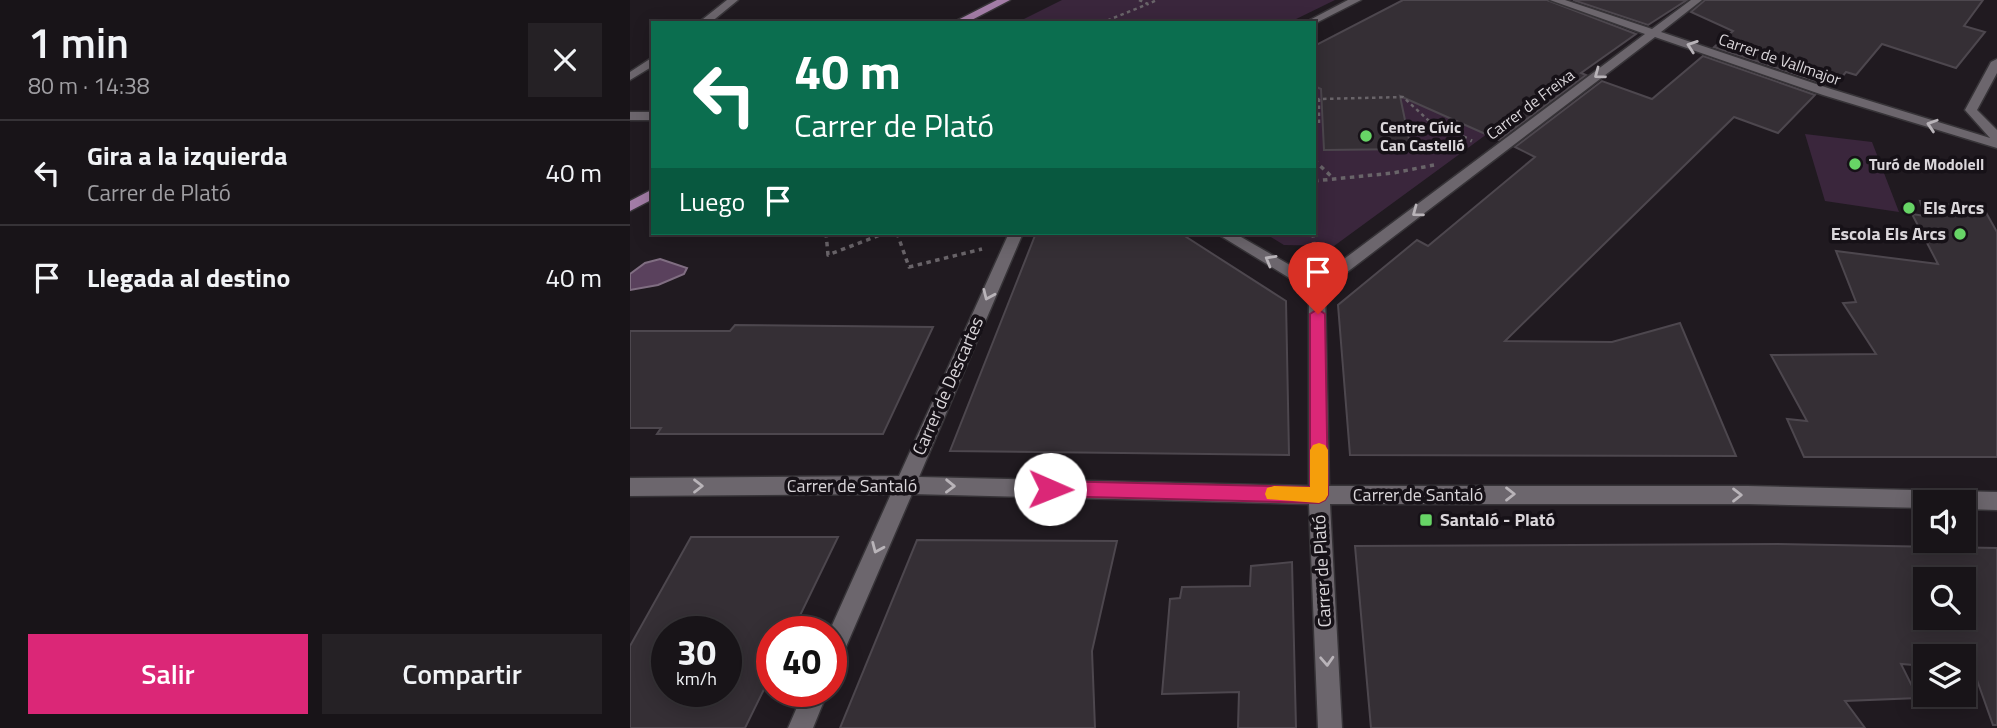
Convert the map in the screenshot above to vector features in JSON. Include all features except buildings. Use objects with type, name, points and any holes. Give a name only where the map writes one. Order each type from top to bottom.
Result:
[{"type":"main road","points":[[961,21],[1005,0]]},
{"type":"main road","points":[[630,207],[651,194]]},
{"type":"street","points":[[705,21],[733,0]]},
{"type":"street","points":[[1313,21],[1356,0]]},
{"type":"street","name":"Carrer de Vallmajor","points":[[1555,0],[1997,145]]},
{"type":"street","name":"Carrer de Freixa","points":[[1317,287],[1697,0]]},
{"type":"street","points":[[630,78],[651,62]]},
{"type":"street","points":[[1997,62],[1971,110],[1997,138]]},
{"type":"street","points":[[630,116],[651,116]]},
{"type":"street","name":"Carrer de Descartes","points":[[847,618],[1015,235]]},
{"type":"street","points":[[1226,235],[1317,287]]},
{"type":"street","name":"Carrer de Plató","points":[[1317,287],[1319,495],[1330,728]]},
{"type":"street","name":"Carrer de Santaló","points":[[630,487],[904,485],[1319,495],[1748,495],[1997,501]]},
{"type":"street","points":[[800,728],[809,707]]},
{"type":"path","points":[[1139,0],[1148,4]]},
{"type":"path","points":[[1106,21],[1157,0]]},
{"type":"path","points":[[1319,123],[1318,99],[1403,97],[1428,120],[1477,143]]},
{"type":"path","points":[[1461,147],[1470,140]]},
{"type":"path","points":[[1316,181],[1431,167],[1441,160]]},
{"type":"path","points":[[1316,162],[1333,178]]},
{"type":"path","points":[[826,235],[828,255],[880,235]]},
{"type":"path","points":[[898,235],[909,267],[985,248]]},
{"type":"shaded area","points":[[1062,0],[1335,0],[1292,21],[1020,21]]},
{"type":"shaded area","points":[[1316,87],[1341,98],[1403,97],[1487,134],[1334,246],[1284,245],[1267,235],[1316,235]]},
{"type":"shaded area","points":[[1805,134],[1872,142],[1899,212],[1825,201]]},
{"type":"shaded area","points":[[660,259],[687,268],[684,274],[658,285],[630,290],[630,274],[645,263]]},
{"type":"slow traffic","points":[[1274,494],[1319,495],[1319,450]]},
{"type":"place","name":"Centre Cívic Can Castelló","points":[[1366,136]]},
{"type":"place","name":"Turó de Modolell","points":[[1855,164]]},
{"type":"place","name":"Els Arcs","points":[[1909,208]]},
{"type":"place","name":"Escola Els Arcs","points":[[1960,234]]},
{"type":"place","name":"Santaló - Plató","points":[[1426,520]]},
{"type":"route","points":[[1050,489],[1319,495],[1318,314]]}]
